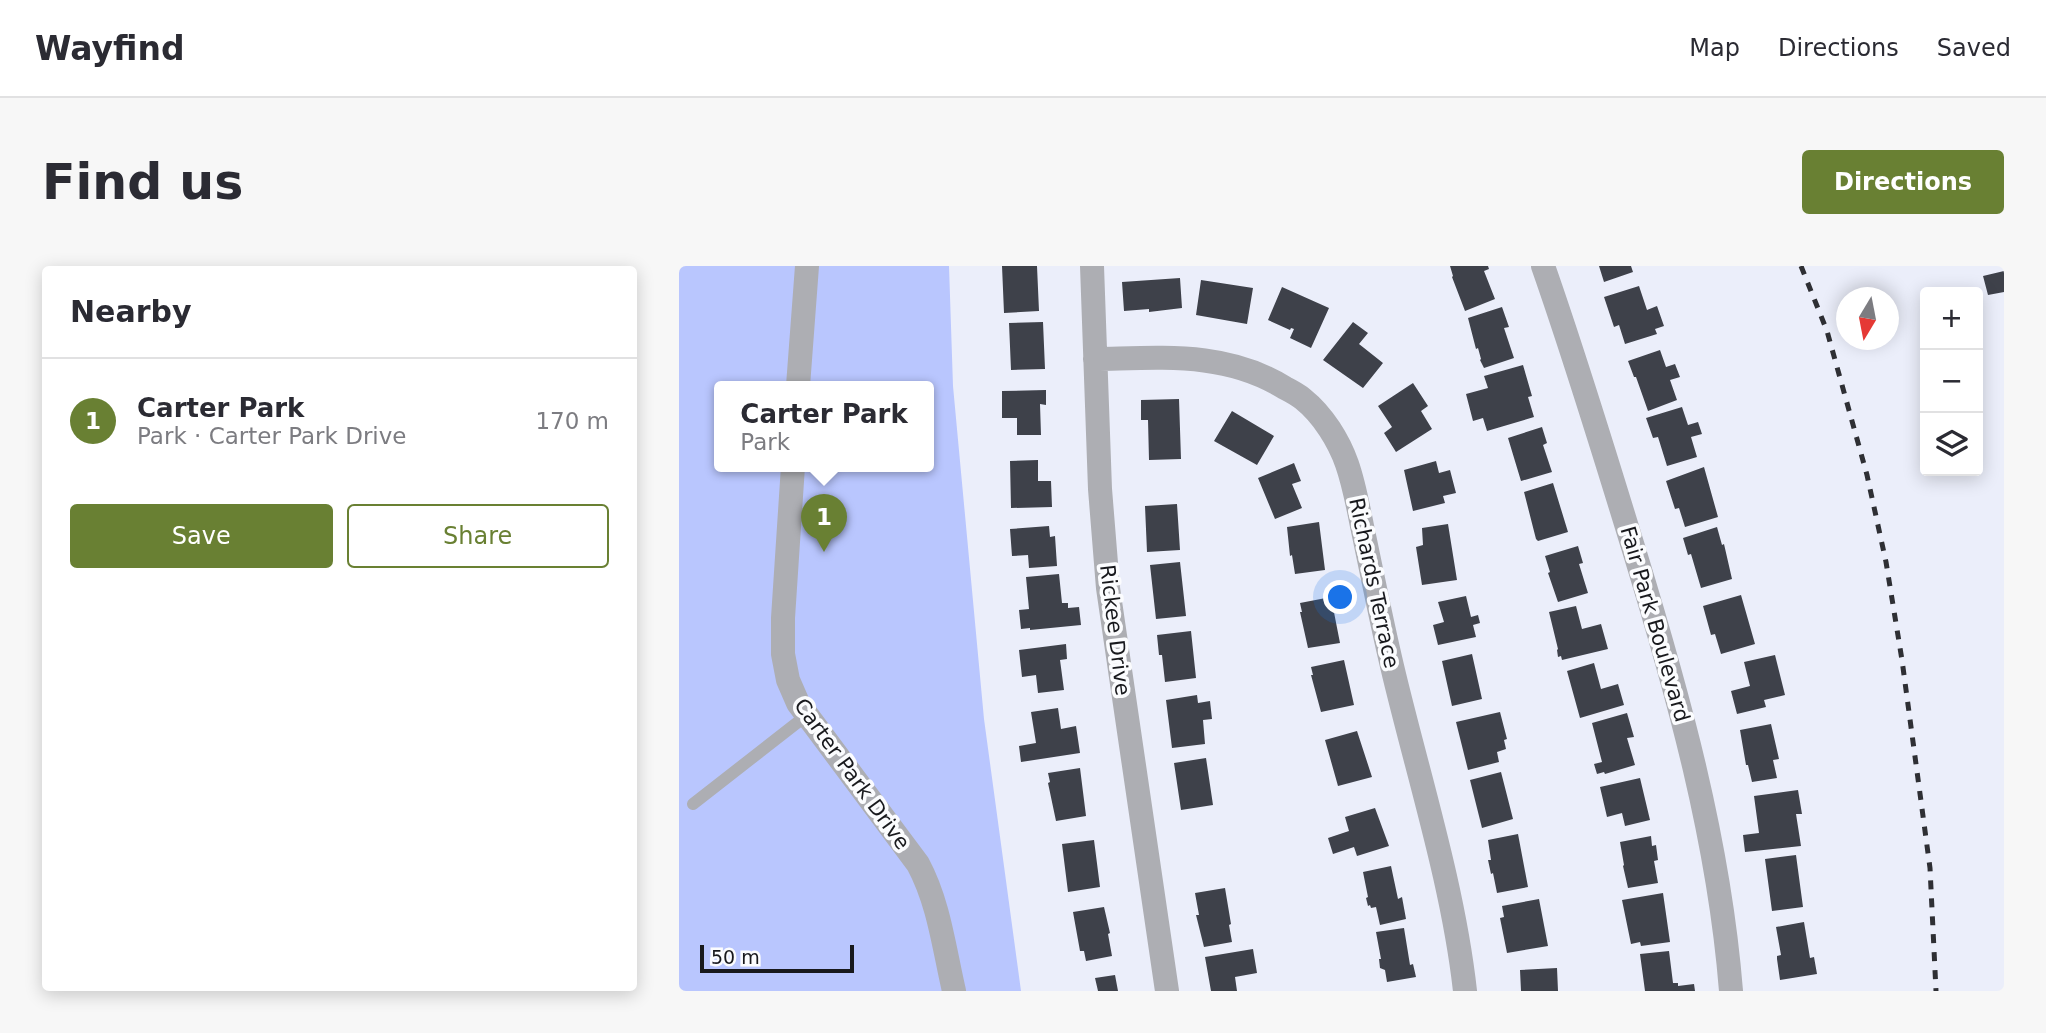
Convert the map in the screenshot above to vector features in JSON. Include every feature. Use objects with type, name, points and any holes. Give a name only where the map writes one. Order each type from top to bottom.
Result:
[{"type":"street","points":[[799,381],[807,266]]},
{"type":"street","name":"Rickee Drive","points":[[1092,266],[1100,489],[1108,588],[1167,991]]},
{"type":"street","name":"Fair Park Boulevard","points":[[1543,266],[1665,651],[1705,816],[1728,951],[1731,991]]},
{"type":"street","name":"Richards Terrace","points":[[1095,359],[1214,360],[1244,368],[1275,381],[1303,399],[1321,418],[1335,439],[1347,463],[1356,498],[1391,663],[1444,876],[1465,991]]},
{"type":"street","name":"Carter Park Drive","points":[[793,472],[783,618],[783,654],[788,680],[798,703],[918,864],[936,908],[954,991]]},
{"type":"lane","points":[[693,804],[807,715]]},
{"type":"shaded area","points":[[679,266],[949,266],[953,386],[984,719],[1021,991],[679,991]]},
{"type":"building","points":[[1002,266],[1037,266],[1039,311],[1004,313]]},
{"type":"building","points":[[1450,266],[1488,266],[1489,269],[1484,271],[1495,299],[1465,311]]},
{"type":"building","points":[[1599,266],[1631,266],[1633,272],[1604,282]]},
{"type":"building","points":[[2004,271],[2004,292],[1988,295],[1983,276]]},
{"type":"building","points":[[1180,278],[1182,308],[1149,312],[1149,309],[1124,311],[1122,282]]},
{"type":"building","points":[[1201,280],[1253,288],[1247,324],[1196,315]]},
{"type":"building","points":[[1639,286],[1647,310],[1657,306],[1664,326],[1655,329],[1657,334],[1625,344],[1619,325],[1614,327],[1604,297]]},
{"type":"building","points":[[1282,287],[1329,308],[1311,348],[1290,338],[1294,329],[1290,330],[1268,320]]},
{"type":"building","points":[[1502,307],[1509,327],[1504,328],[1514,358],[1484,368],[1468,318]]},
{"type":"building","points":[[1043,322],[1045,369],[1011,370],[1009,323]]},
{"type":"building","points":[[1353,322],[1368,333],[1359,344],[1383,363],[1363,388],[1323,360]]},
{"type":"building","points":[[1660,350],[1666,367],[1675,364],[1680,377],[1670,380],[1677,400],[1648,411],[1628,361]]},
{"type":"building","points":[[1523,365],[1532,396],[1528,397],[1534,417],[1487,431],[1483,418],[1473,421],[1466,394],[1488,388],[1484,376]]},
{"type":"building","points":[[1413,383],[1428,406],[1421,411],[1432,429],[1396,452],[1384,433],[1392,427],[1378,406]]},
{"type":"building","points":[[1046,390],[1046,405],[1040,404],[1041,435],[1017,435],[1017,418],[1002,418],[1002,391]]},
{"type":"building","points":[[1179,399],[1181,459],[1149,460],[1148,420],[1141,420],[1141,400]]},
{"type":"building","points":[[1682,407],[1688,425],[1698,422],[1702,434],[1691,437],[1697,457],[1667,466],[1658,437],[1653,438],[1646,418]]},
{"type":"building","points":[[1232,411],[1274,436],[1257,465],[1214,441]]},
{"type":"building","points":[[1542,427],[1547,443],[1543,445],[1552,472],[1521,481],[1508,438]]},
{"type":"building","points":[[1038,460],[1038,481],[1051,481],[1052,507],[1011,508],[1010,461]]},
{"type":"building","points":[[1436,461],[1439,473],[1450,470],[1456,493],[1443,496],[1445,503],[1413,511],[1404,470]]},
{"type":"building","points":[[1294,463],[1301,481],[1292,484],[1302,508],[1275,519],[1258,478]]},
{"type":"building","points":[[1704,467],[1718,517],[1685,527],[1679,508],[1675,509],[1666,481]]},
{"type":"building","points":[[1553,483],[1568,532],[1538,541],[1524,492]]},
{"type":"building","points":[[1177,504],[1180,550],[1147,552],[1145,506]]},
{"type":"building","points":[[1319,522],[1325,570],[1295,574],[1287,527]]},
{"type":"building","points":[[1448,524],[1457,580],[1422,585],[1416,547],[1423,545],[1422,528]]},
{"type":"building","points":[[1049,526],[1050,537],[1055,536],[1057,566],[1029,568],[1028,555],[1012,556],[1010,529]]},
{"type":"building","points":[[1717,527],[1732,579],[1701,588],[1691,554],[1688,555],[1683,538]]},
{"type":"building","points":[[1578,546],[1583,563],[1579,564],[1588,593],[1558,602],[1545,556]]},
{"type":"building","points":[[1180,562],[1186,616],[1156,619],[1150,565]]},
{"type":"building","points":[[1059,574],[1062,603],[1068,603],[1068,608],[1079,607],[1081,625],[1021,629],[1019,610],[1029,609],[1026,577]]},
{"type":"building","points":[[1741,595],[1755,644],[1721,654],[1715,634],[1711,635],[1703,606]]},
{"type":"building","points":[[1466,596],[1471,617],[1478,615],[1480,623],[1473,625],[1476,637],[1438,645],[1433,625],[1444,622],[1438,602]]},
{"type":"building","points":[[1331,597],[1340,643],[1308,648],[1300,603]]},
{"type":"building","points":[[1576,606],[1582,629],[1601,624],[1608,649],[1562,660],[1561,656],[1558,657],[1549,612]]},
{"type":"building","points":[[1191,631],[1196,678],[1165,682],[1157,635]]},
{"type":"building","points":[[1066,644],[1067,659],[1060,660],[1064,690],[1038,693],[1036,675],[1022,677],[1019,650]]},
{"type":"building","points":[[1472,654],[1482,699],[1452,706],[1442,661]]},
{"type":"building","points":[[1775,655],[1785,695],[1764,700],[1766,707],[1737,714],[1731,691],[1750,686],[1744,662]]},
{"type":"building","points":[[1344,660],[1354,705],[1321,712],[1311,667]]},
{"type":"building","points":[[1594,663],[1601,689],[1618,684],[1624,705],[1580,718],[1567,671]]},
{"type":"building","points":[[1197,695],[1198,703],[1210,701],[1212,719],[1203,720],[1205,744],[1172,748],[1166,700]]},
{"type":"building","points":[[1058,708],[1061,729],[1076,726],[1080,753],[1021,762],[1019,746],[1036,743],[1031,712]]},
{"type":"building","points":[[1500,712],[1507,739],[1504,740],[1506,749],[1497,752],[1499,762],[1468,770],[1456,722]]},
{"type":"building","points":[[1627,713],[1634,737],[1627,738],[1635,765],[1597,774],[1594,764],[1602,762],[1592,723]]},
{"type":"building","points":[[1771,724],[1779,759],[1773,760],[1777,778],[1752,782],[1740,730]]},
{"type":"building","points":[[1357,731],[1372,777],[1338,786],[1325,740]]},
{"type":"building","points":[[1206,758],[1213,805],[1181,810],[1174,763]]},
{"type":"building","points":[[1080,768],[1086,816],[1056,821],[1048,773]]},
{"type":"building","points":[[1501,772],[1513,819],[1482,828],[1470,780]]},
{"type":"building","points":[[1640,778],[1650,820],[1625,826],[1622,813],[1607,817],[1600,787]]},
{"type":"building","points":[[1798,790],[1802,814],[1796,814],[1801,846],[1745,852],[1743,835],[1759,833],[1754,796]]},
{"type":"building","points":[[1375,808],[1389,846],[1357,856],[1354,847],[1333,854],[1328,838],[1349,831],[1345,817]]},
{"type":"building","points":[[1518,834],[1528,887],[1497,893],[1488,860],[1491,860],[1488,840]]},
{"type":"building","points":[[1651,836],[1652,846],[1656,845],[1658,860],[1654,861],[1658,883],[1628,888],[1620,842]]},
{"type":"building","points":[[1094,840],[1100,887],[1068,892],[1062,844]]},
{"type":"building","points":[[1796,855],[1803,907],[1772,911],[1765,859]]},
{"type":"building","points":[[1391,866],[1398,899],[1402,897],[1406,919],[1380,925],[1376,907],[1368,906],[1363,872]]},
{"type":"building","points":[[1225,888],[1232,942],[1204,947],[1196,915],[1199,915],[1195,893]]},
{"type":"building","points":[[1663,893],[1670,942],[1641,946],[1640,942],[1631,944],[1622,900]]},
{"type":"building","points":[[1539,899],[1548,946],[1507,953],[1500,918],[1504,917],[1502,906]]},
{"type":"building","points":[[1104,907],[1112,956],[1086,961],[1084,951],[1080,951],[1073,912]]},
{"type":"building","points":[[1804,922],[1810,958],[1814,957],[1817,974],[1780,980],[1777,956],[1781,955],[1776,927]]},
{"type":"building","points":[[1404,928],[1410,965],[1413,964],[1416,977],[1387,982],[1385,970],[1380,968],[1376,932]]},
{"type":"building","points":[[1253,949],[1257,973],[1235,977],[1237,991],[1211,991],[1205,957]]},
{"type":"building","points":[[1669,951],[1673,983],[1678,983],[1678,986],[1694,984],[1695,991],[1645,991],[1640,954]]},
{"type":"building","points":[[1557,968],[1558,991],[1521,991],[1520,970]]},
{"type":"building","points":[[1115,975],[1118,991],[1098,991],[1095,978]]},
{"type":"railway","points":[[1801,266],[1827,331],[1867,475],[1886,562],[1930,868],[1936,991]]},
{"type":"place","name":"Carter Park","points":[[824,552]]}]
